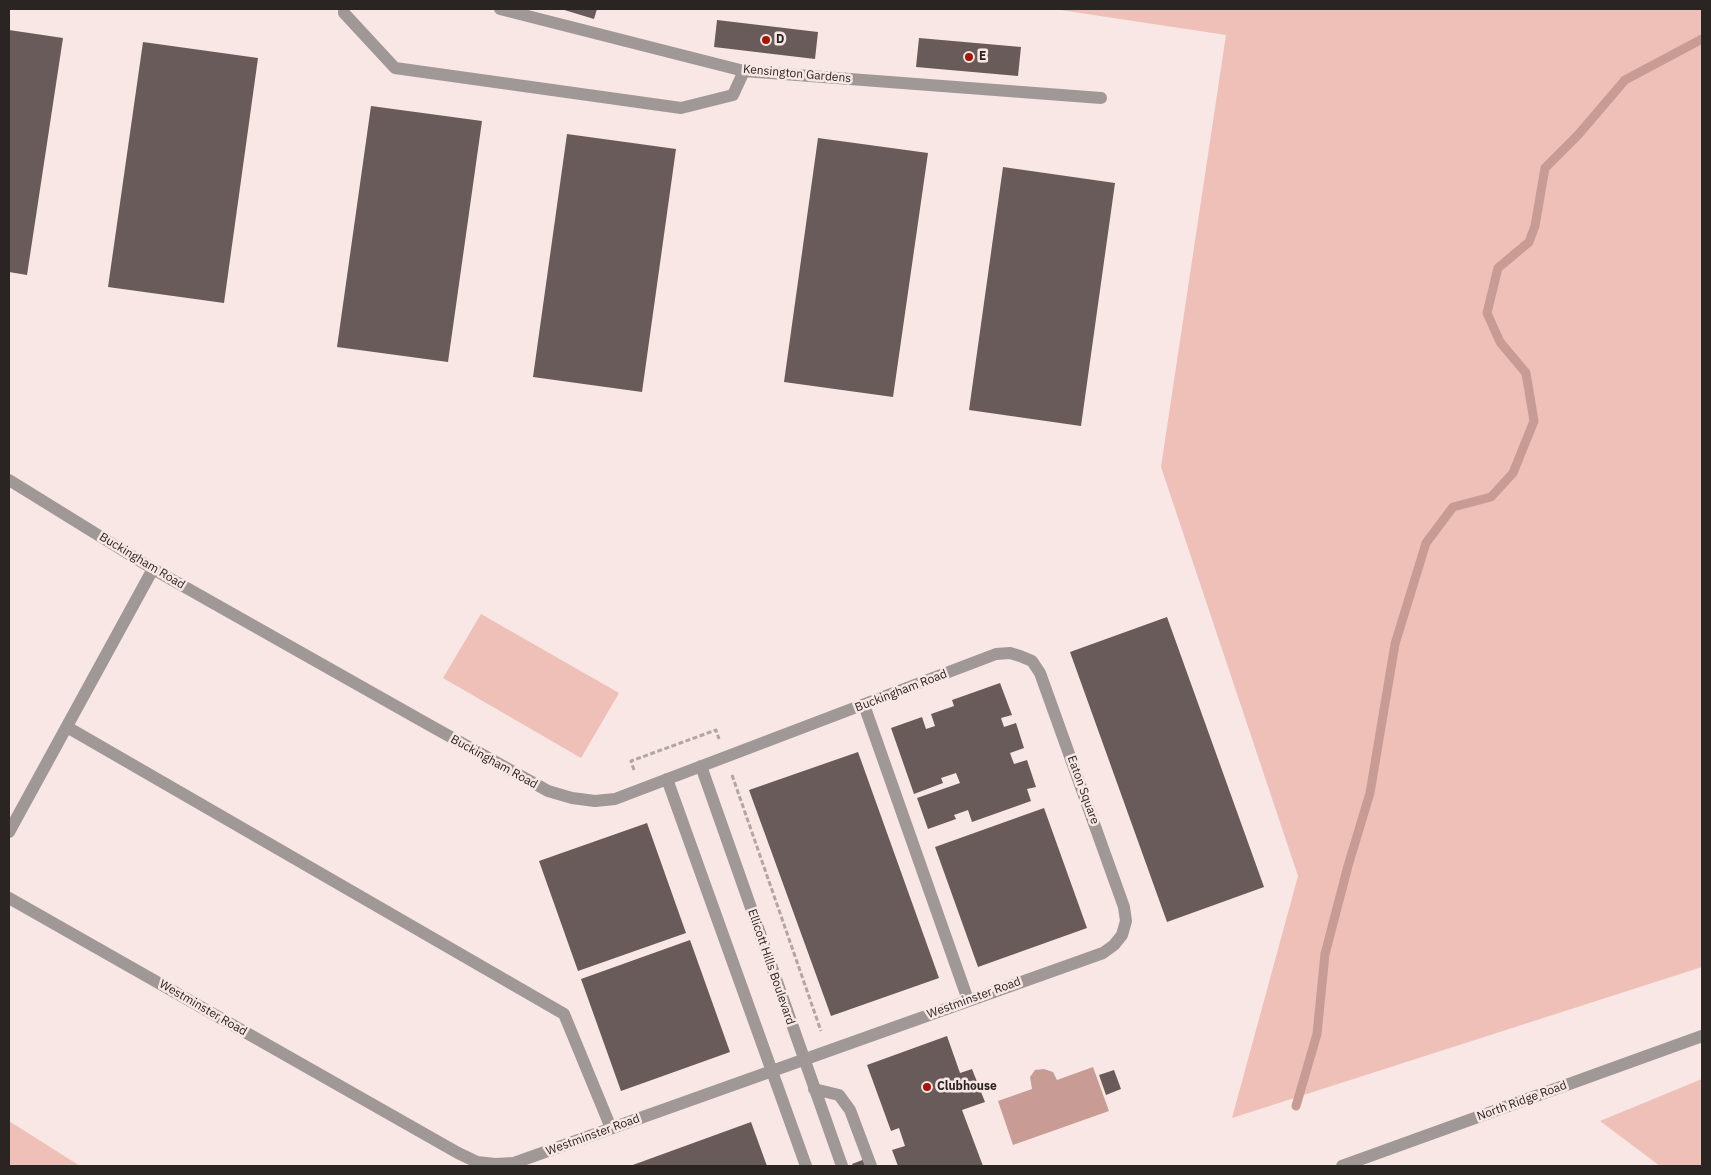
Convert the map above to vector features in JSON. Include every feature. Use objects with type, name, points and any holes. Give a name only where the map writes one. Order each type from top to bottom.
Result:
[{"type":"street","points":[[344,9],[344,13],[396,68],[681,108],[733,95],[744,71]]},
{"type":"street","name":"Kensington Gardens","points":[[500,9],[744,71],[1101,98]]},
{"type":"street","name":"Buckingham Road","points":[[9,480],[153,569],[548,792],[596,801],[615,798],[667,779],[996,654],[1010,653],[1020,656]]},
{"type":"street","points":[[9,832],[153,569]]},
{"type":"street","name":"Eaton Square","points":[[1020,656],[1032,661],[1040,673],[1124,907],[1126,921],[1122,935]]},
{"type":"street","points":[[864,705],[968,1000]]},
{"type":"street","points":[[67,727],[564,1014],[611,1128]]},
{"type":"street","name":"Ellicott Hills Boulevard","points":[[701,766],[842,1166]]},
{"type":"street","points":[[667,779],[806,1166]]},
{"type":"street","name":"Westminster Road","points":[[9,898],[478,1162],[514,1163],[804,1062],[968,1000],[1103,953],[1122,935]]},
{"type":"street","name":"North Ridge Road","points":[[1342,1166],[1702,1036]]},
{"type":"street","points":[[814,1089],[839,1094],[850,1110],[871,1166]]},
{"type":"path","points":[[716,730],[829,1052]]},
{"type":"shaded area","points":[[1054,9],[1702,9],[1702,967],[1232,1118],[1298,876],[1161,467],[1226,35]]},
{"type":"shaded area","points":[[481,614],[619,693],[581,758],[443,678]]},
{"type":"shaded area","points":[[1093,1067],[1109,1111],[1013,1145],[998,1101],[1032,1089],[1030,1077],[1035,1070],[1044,1069],[1053,1072],[1057,1080]]},
{"type":"shaded area","points":[[1702,1079],[1702,1166],[1660,1166],[1600,1121]]},
{"type":"shaded area","points":[[9,1121],[80,1166],[9,1166]]},
{"type":"building","points":[[561,9],[597,9],[594,19]]},
{"type":"building","name":"D","points":[[717,20],[818,32],[815,59],[714,47]]},
{"type":"building","points":[[9,30],[63,38],[27,275],[9,272]]},
{"type":"building","name":"E","points":[[919,38],[1021,47],[1018,76],[916,67]]},
{"type":"building","points":[[143,42],[258,58],[224,303],[108,287]]},
{"type":"building","points":[[371,106],[482,121],[448,362],[337,347]]},
{"type":"building","points":[[567,134],[676,149],[642,392],[533,377]]},
{"type":"building","points":[[818,138],[928,153],[893,397],[784,382]]},
{"type":"building","points":[[1003,167],[1115,183],[1081,426],[969,410]]},
{"type":"building","points":[[1167,617],[1264,887],[1167,922],[1070,652]]},
{"type":"building","points":[[1000,683],[1012,715],[1001,718],[1004,727],[1016,723],[1024,748],[1010,753],[1014,764],[1027,760],[1036,787],[1027,789],[1031,801],[972,822],[968,810],[954,815],[956,819],[928,829],[917,798],[960,783],[956,773],[941,778],[943,783],[914,794],[891,728],[922,717],[926,729],[935,726],[931,714],[954,706],[952,700]]},
{"type":"building","points":[[858,752],[939,978],[831,1016],[749,790]]},
{"type":"building","points":[[1044,808],[1087,928],[978,967],[935,847]]},
{"type":"building","points":[[647,823],[686,933],[578,971],[539,861]]},
{"type":"building","points":[[690,940],[730,1052],[621,1091],[581,979]]},
{"type":"building","name":"Clubhouse","points":[[947,1036],[960,1073],[972,1069],[985,1102],[962,1110],[983,1166],[898,1166],[892,1150],[905,1146],[899,1128],[891,1131],[867,1065]]},
{"type":"building","points":[[1114,1070],[1121,1089],[1106,1095],[1099,1075]]},
{"type":"building","points":[[751,1122],[767,1166],[630,1166]]},
{"type":"building","points":[[865,1159],[867,1166],[853,1166],[852,1164]]},
{"type":"waterway","points":[[1296,1106],[1317,1034],[1325,954],[1348,866],[1370,793],[1395,644],[1426,543],[1453,507],[1491,497],[1513,473],[1534,421],[1526,373],[1500,342],[1487,313],[1498,268],[1529,242],[1535,226],[1545,168],[1578,135],[1625,80],[1702,39]]},
{"type":"place","name":"D","points":[[766,40]]},
{"type":"place","name":"E","points":[[969,57]]},
{"type":"place","name":"Clubhouse","points":[[927,1087]]}]
